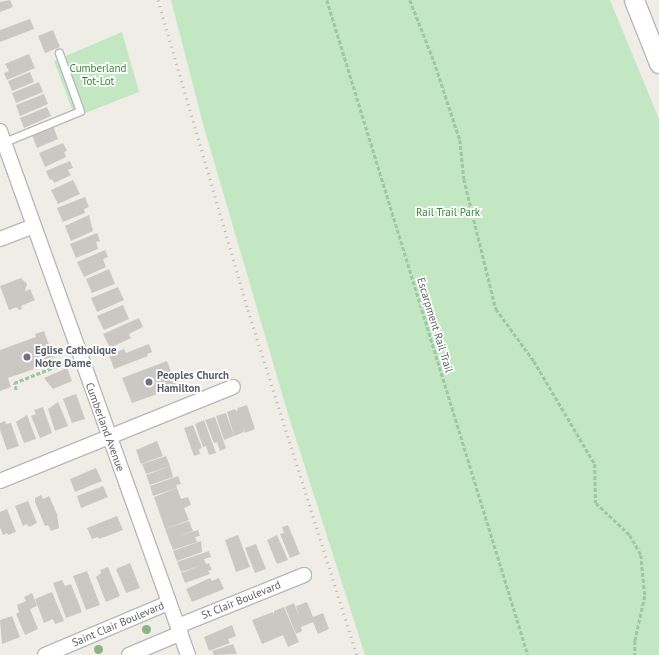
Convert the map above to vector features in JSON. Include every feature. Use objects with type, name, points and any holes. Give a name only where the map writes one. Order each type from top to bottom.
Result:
[{"type":"main road","points":[[634,0],[659,63]]},
{"type":"street","name":"Cumberland Avenue","points":[[2,136],[168,603],[188,655]]},
{"type":"street","points":[[0,239],[34,226]]},
{"type":"street","points":[[0,481],[233,387]]},
{"type":"street","name":"St Clair Boulevard","points":[[179,629],[304,575]]},
{"type":"street","name":"Saint Clair Boulevard","points":[[45,655],[168,603]]},
{"type":"street","points":[[129,655],[179,629]]},
{"type":"lane","points":[[2,136],[80,111],[59,53]]},
{"type":"path","name":"Escarpment Rail Trail","points":[[327,0],[528,655]]},
{"type":"path","points":[[410,0],[434,61],[460,140],[465,186],[496,309],[534,361],[595,464],[596,503],[630,535],[641,555],[645,596],[635,641],[635,655]]},
{"type":"path","points":[[16,390],[14,383],[67,362]]},
{"type":"green space","name":"Rail Trail Park","points":[[171,0],[610,0],[659,119],[659,655],[365,655],[288,414],[203,124]]},
{"type":"green space","name":"Cumberland Tot-Lot","points":[[122,32],[139,92],[75,117],[54,61]]},
{"type":"building","points":[[10,0],[13,7],[0,12],[0,2]]},
{"type":"building","points":[[30,19],[34,29],[0,42],[0,30]]},
{"type":"building","points":[[53,30],[60,47],[45,53],[38,36]]},
{"type":"building","points":[[29,54],[35,68],[7,80],[4,73],[9,71],[5,64]]},
{"type":"building","points":[[30,72],[34,82],[12,91],[8,81]]},
{"type":"building","points":[[39,82],[43,92],[16,103],[12,93]]},
{"type":"building","points":[[44,94],[48,104],[20,116],[16,105]]},
{"type":"building","points":[[47,107],[51,116],[24,128],[20,118]]},
{"type":"building","points":[[53,126],[58,139],[37,148],[32,135]]},
{"type":"building","points":[[63,143],[67,151],[64,152],[66,157],[45,167],[39,153]]},
{"type":"building","points":[[70,161],[73,168],[68,170],[71,175],[54,183],[52,179],[50,180],[46,171]]},
{"type":"building","points":[[73,180],[80,194],[58,204],[51,190]]},
{"type":"building","points":[[85,197],[89,207],[84,209],[85,213],[63,222],[57,208]]},
{"type":"building","points":[[89,215],[93,231],[71,241],[65,226]]},
{"type":"building","points":[[97,233],[100,241],[96,242],[98,249],[76,258],[70,244]]},
{"type":"building","points":[[105,250],[108,257],[103,259],[106,267],[84,277],[77,262]]},
{"type":"building","points":[[109,269],[115,284],[92,293],[86,279]]},
{"type":"building","points":[[21,278],[27,284],[25,291],[30,289],[35,300],[21,306],[22,309],[19,310],[17,307],[9,310],[0,286]]},
{"type":"building","points":[[118,287],[124,300],[97,312],[91,298]]},
{"type":"building","points":[[123,305],[129,319],[104,330],[97,316]]},
{"type":"building","points":[[139,318],[143,327],[129,334],[131,338],[110,348],[103,334]]},
{"type":"building","name":"Eglise Catholique Notre Dame","points":[[44,331],[56,365],[47,368],[46,365],[8,378],[11,387],[0,391],[0,350],[36,337],[35,334]]},
{"type":"building","points":[[149,344],[152,352],[147,354],[148,356],[114,369],[109,355],[124,349],[126,353]]},
{"type":"building","name":"Peoples Church Hamilton","points":[[167,361],[177,387],[132,403],[122,378]]},
{"type":"building","points":[[67,368],[72,381],[53,389],[44,378]]},
{"type":"building","points":[[76,394],[85,419],[72,423],[63,399]]},
{"type":"building","points":[[58,402],[68,426],[55,431],[48,409]]},
{"type":"building","points":[[247,405],[255,429],[245,433],[242,425],[244,432],[234,436],[227,412],[235,409],[237,412],[238,408]]},
{"type":"building","points":[[43,407],[52,433],[40,438],[31,416],[36,414],[34,410]]},
{"type":"building","points":[[226,413],[234,436],[224,440],[216,416]]},
{"type":"building","points":[[27,415],[36,439],[24,443],[16,422]]},
{"type":"building","points":[[215,417],[226,448],[220,451],[217,442],[214,443],[205,420]]},
{"type":"building","points":[[204,420],[216,453],[209,455],[206,446],[203,447],[195,424]]},
{"type":"building","points":[[5,421],[6,424],[11,423],[19,446],[7,450],[0,430],[0,423]]},
{"type":"building","points":[[193,425],[202,448],[199,449],[200,454],[194,456],[184,428]]},
{"type":"building","points":[[157,441],[163,456],[141,464],[136,450]]},
{"type":"building","points":[[166,456],[170,466],[146,474],[142,464]]},
{"type":"building","points":[[170,466],[173,477],[150,485],[146,475]]},
{"type":"building","points":[[96,468],[102,481],[75,492],[70,479]]},
{"type":"building","points":[[178,476],[181,484],[176,485],[177,488],[153,496],[150,486]]},
{"type":"building","points":[[103,486],[108,497],[81,508],[77,496]]},
{"type":"building","points":[[177,488],[181,499],[188,497],[191,505],[184,508],[189,520],[165,529],[154,497]]},
{"type":"building","points":[[41,495],[43,499],[49,496],[57,514],[59,528],[51,531],[48,525],[45,526],[35,502],[35,498]]},
{"type":"building","points":[[28,501],[37,523],[29,527],[27,524],[23,526],[15,506]]},
{"type":"building","points":[[7,509],[16,532],[3,535],[0,527],[0,512]]},
{"type":"building","points":[[117,516],[123,530],[99,539],[98,537],[92,539],[87,528]]},
{"type":"building","points":[[189,521],[193,531],[178,536],[198,530],[200,536],[195,537],[197,542],[173,550],[165,529]]},
{"type":"building","points":[[288,525],[300,554],[290,558],[280,534],[284,533],[282,527]]},
{"type":"building","points":[[238,535],[250,567],[236,572],[225,540]]},
{"type":"building","points":[[277,535],[288,560],[277,564],[267,540]]},
{"type":"building","points":[[201,541],[202,552],[177,561],[173,551]]},
{"type":"building","points":[[256,544],[266,569],[255,573],[245,548]]},
{"type":"building","points":[[209,551],[211,557],[204,559],[206,564],[209,563],[212,570],[208,571],[210,574],[185,583],[181,573],[202,565],[181,572],[177,562]]},
{"type":"building","points":[[130,563],[140,588],[126,593],[116,569]]},
{"type":"building","points":[[108,567],[120,596],[106,602],[96,577],[101,573],[100,570]]},
{"type":"building","points":[[87,571],[100,605],[86,610],[73,576]]},
{"type":"building","points":[[210,578],[212,581],[219,578],[224,589],[192,602],[186,589]]},
{"type":"building","points":[[62,580],[65,586],[71,584],[82,612],[66,618],[53,583]]},
{"type":"building","points":[[52,592],[64,621],[55,624],[53,619],[44,623],[35,599]]},
{"type":"building","points":[[32,593],[37,606],[30,609],[38,629],[25,635],[16,614],[19,612],[17,605],[26,601],[24,597]]},
{"type":"building","points":[[307,602],[313,617],[323,613],[329,629],[318,634],[313,622],[301,627],[302,631],[296,634],[285,607],[294,603],[300,618],[296,606]]},
{"type":"building","points":[[284,607],[299,642],[288,647],[283,635],[262,644],[252,620],[273,612],[274,615],[274,611]]},
{"type":"building","points":[[12,616],[20,637],[2,644],[0,620]]},
{"type":"building","points":[[232,625],[236,636],[228,639],[230,643],[209,651],[204,637]]},
{"type":"building","points":[[233,644],[237,654],[214,655],[212,651]]},
{"type":"railway","points":[[158,0],[248,310],[357,655]]},
{"type":"place","name":"Eglise Catholique Notre Dame","points":[[27,357]]},
{"type":"place","name":"Peoples Church Hamilton","points":[[149,382]]}]
